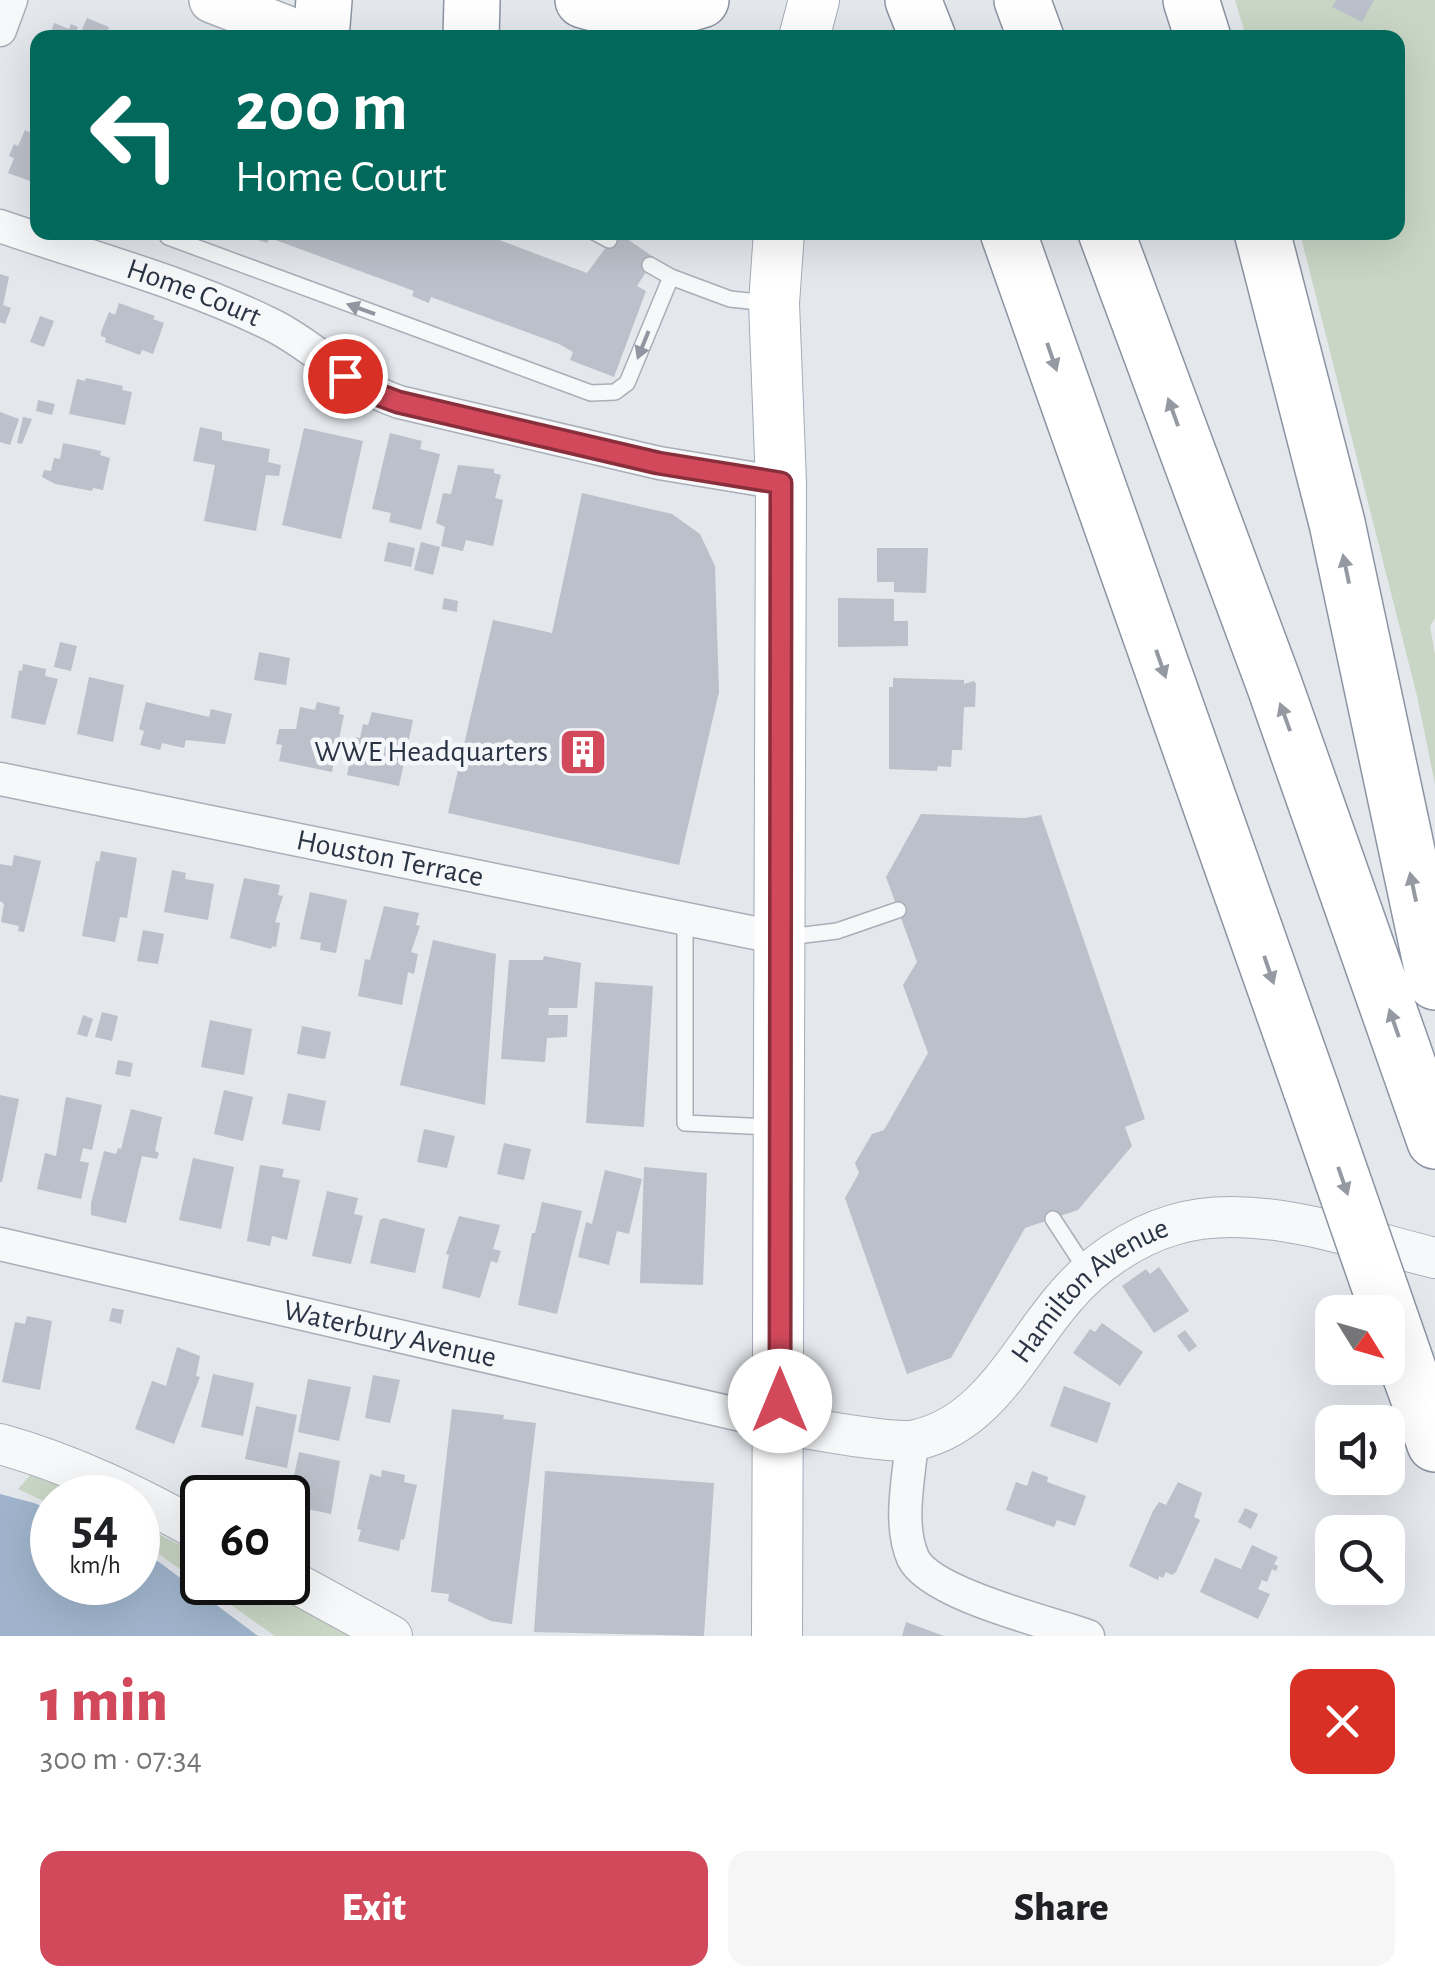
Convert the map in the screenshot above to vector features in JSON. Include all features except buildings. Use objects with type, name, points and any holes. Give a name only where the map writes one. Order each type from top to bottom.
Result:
[{"type":"highway","points":[[322,30],[324,0]]},
{"type":"highway","points":[[471,30],[472,0]]},
{"type":"highway","points":[[582,0],[653,11],[701,0]]},
{"type":"highway","points":[[912,0],[925,30]]},
{"type":"highway","points":[[926,0],[936,30]]},
{"type":"highway","points":[[1022,0],[1033,30]]},
{"type":"highway","points":[[1191,0],[1200,30]]},
{"type":"highway","points":[[1010,240],[1435,1444]]},
{"type":"highway","points":[[1109,240],[1267,666],[1430,1128]]},
{"type":"highway","points":[[1264,240],[1332,505],[1435,982]]},
{"type":"main road","points":[[212,0],[290,30]]},
{"type":"main road","points":[[806,30],[814,0]]},
{"type":"main road","points":[[777,1636],[781,483],[774,304],[778,240]]},
{"type":"street","points":[[0,30],[11,0]]},
{"type":"street","name":"Home Court","points":[[0,226],[30,236]]},
{"type":"street","name":"Home Court","points":[[42,240],[220,300],[280,329],[345,376],[385,397],[658,463],[781,483]]},
{"type":"street","name":"Houston Terrace","points":[[0,779],[780,938]]},
{"type":"street","name":"Hamilton Avenue","points":[[912,1442],[949,1429],[977,1407],[1015,1366],[1066,1296],[1089,1274],[1136,1241],[1174,1224],[1224,1217],[1275,1220],[1435,1258]]},
{"type":"street","name":"Waterbury Avenue","points":[[0,1244],[780,1424]]},
{"type":"street","points":[[780,1424],[912,1442],[906,1516],[912,1554],[919,1568],[929,1578],[956,1591],[1088,1636]]},
{"type":"street","points":[[0,1444],[50,1458],[112,1484],[180,1520]]},
{"type":"street","points":[[310,1590],[392,1636]]},
{"type":"lane","points":[[179,240],[591,392],[616,392],[627,383],[671,277]]},
{"type":"lane","points":[[650,265],[730,299],[774,304]]},
{"type":"lane","points":[[780,938],[837,931],[898,910]]},
{"type":"lane","points":[[685,918],[686,1123],[780,1127]]},
{"type":"lane","points":[[1052,1219],[1089,1274]]},
{"type":"green space","points":[[1235,0],[1435,0],[1435,618],[1430,626],[1435,655],[1435,784],[1417,696],[1302,240],[1405,240],[1405,30],[1244,30]]},
{"type":"green space","points":[[30,1475],[30,1495],[18,1489]]},
{"type":"green space","points":[[160,1535],[180,1545],[180,1569],[160,1555]]},
{"type":"green space","points":[[231,1605],[304,1605],[353,1636],[275,1636]]},
{"type":"water","points":[[0,1494],[30,1502],[30,1605],[160,1605],[160,1563],[180,1578],[180,1605],[217,1605],[258,1636],[0,1636]]},
{"type":"place","name":"WWE Headquarters","points":[[583,752]]},
{"type":"route","points":[[345,376],[398,402],[658,463],[781,483],[780,1401]]}]
